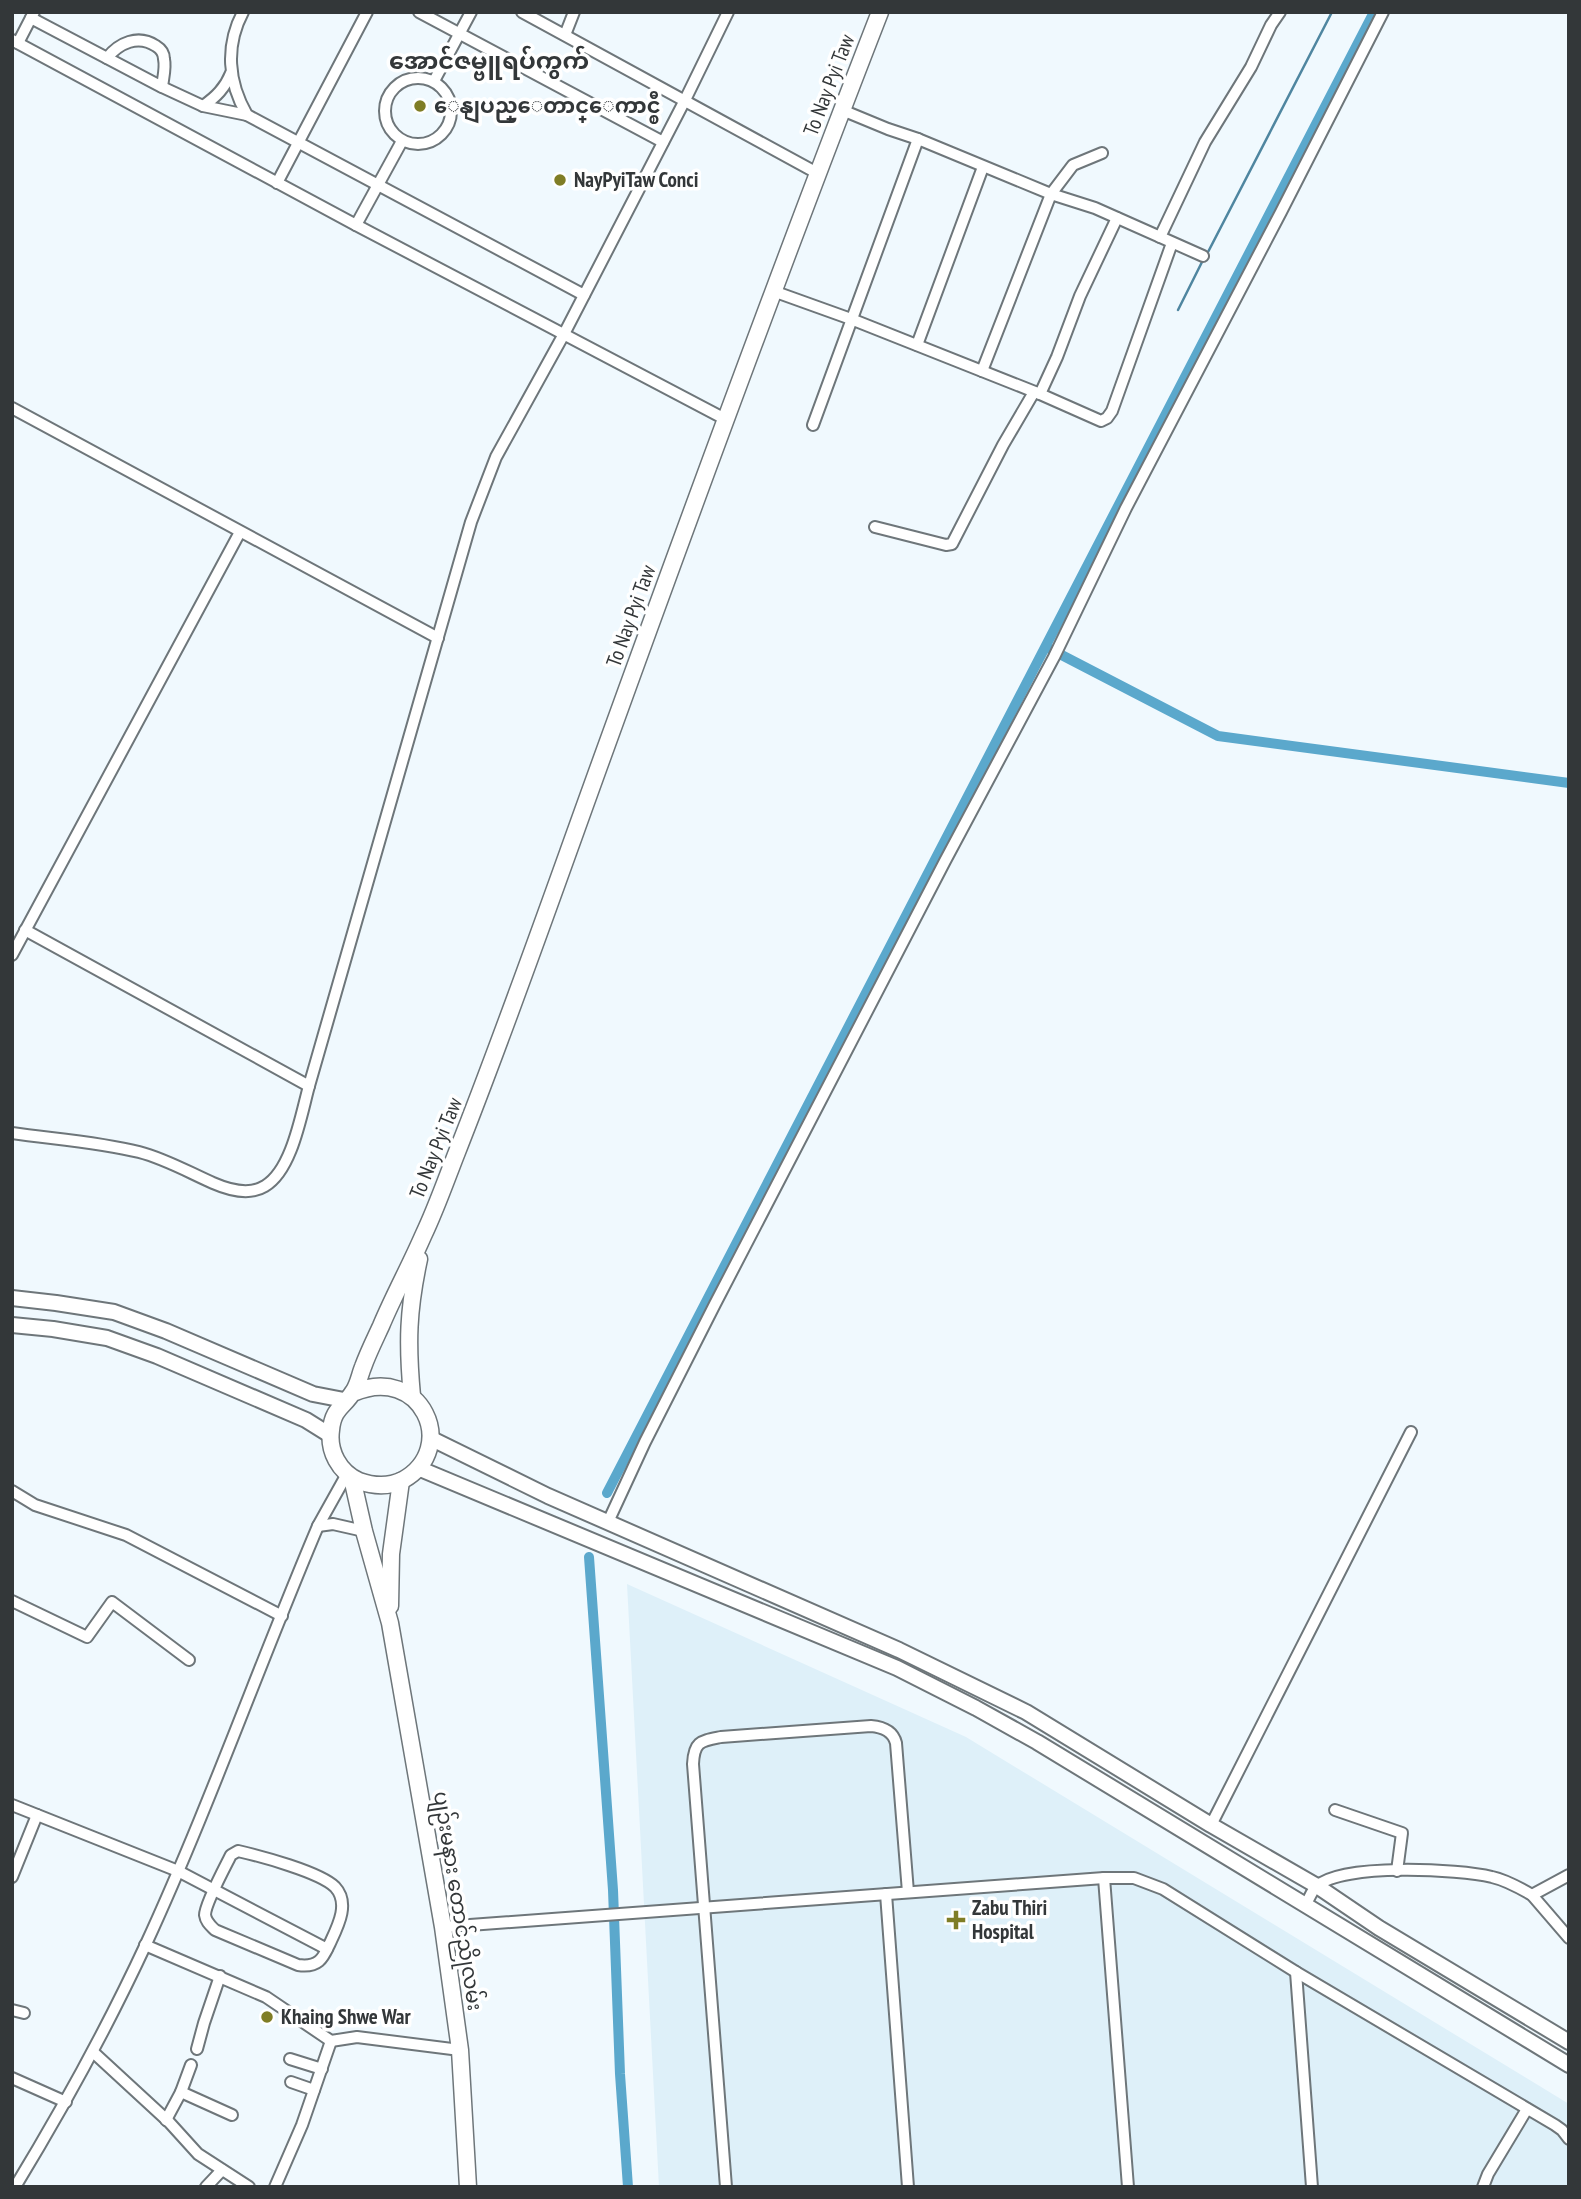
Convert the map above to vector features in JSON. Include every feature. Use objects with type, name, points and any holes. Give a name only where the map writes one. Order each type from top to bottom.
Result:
[{"type":"main road","name":"To Nay Pyi Taw","points":[[424,1236],[484,1083],[725,419],[880,12]]},
{"type":"main road","points":[[412,1396],[407,1346],[408,1322],[410,1299],[424,1236]]},
{"type":"main road","points":[[390,1623],[349,1476],[335,1458],[330,1435],[337,1411],[349,1397],[424,1236]]},
{"type":"main road","points":[[12,1298],[114,1312],[166,1331],[313,1394],[349,1397],[368,1387],[383,1385],[398,1388],[412,1396],[426,1415],[430,1438],[428,1451],[418,1468],[401,1481],[385,1485],[369,1484],[349,1476]]},
{"type":"main road","points":[[12,1325],[107,1338],[157,1356],[306,1420],[330,1435]]},
{"type":"main road","points":[[430,1438],[497,1472],[899,1650],[1005,1702],[1317,1886],[1379,1928],[1569,2042]]},
{"type":"main road","points":[[418,1468],[897,1668],[976,1708],[1037,1742],[1569,2065]]},
{"type":"main road","points":[[390,1623],[391,1554],[401,1481]]},
{"type":"main road","name":"ပျဉ်းမနား တောင်ညိုလမ်း","points":[[390,1623],[443,1927],[460,2050],[468,2187]]},
{"type":"street","points":[[243,12],[234,29],[231,73],[239,101],[247,115]]},
{"type":"street","points":[[277,183],[367,12]]},
{"type":"street","points":[[419,12],[663,142]]},
{"type":"street","points":[[434,81],[471,12]]},
{"type":"street","points":[[522,12],[817,173]]},
{"type":"street","points":[[565,35],[574,12]]},
{"type":"street","points":[[12,1133],[138,1152],[172,1163],[231,1189],[250,1192],[271,1181],[287,1160],[471,522],[496,457],[564,334],[728,12]]},
{"type":"street","points":[[1160,237],[1205,142],[1251,67],[1280,12]]},
{"type":"street","points":[[608,1522],[721,1292],[944,861],[1055,654],[1126,508],[1383,12]]},
{"type":"street","points":[[584,295],[247,115],[203,106],[162,87],[33,15],[15,42],[725,419]]},
{"type":"street","points":[[107,58],[115,48],[132,40],[152,43],[161,50],[164,58],[162,87]]},
{"type":"street","points":[[203,106],[226,84],[231,73]]},
{"type":"street","points":[[423,77],[434,81],[450,100],[449,123],[442,133],[425,144],[402,141],[393,134],[384,113],[391,90],[400,82],[411,78],[423,77]]},
{"type":"street","points":[[842,110],[1116,218],[1203,256]]},
{"type":"street","points":[[813,425],[918,139]]},
{"type":"street","points":[[356,225],[402,141]]},
{"type":"street","points":[[982,371],[1051,194],[1073,165],[1102,153]]},
{"type":"street","points":[[917,345],[983,167]]},
{"type":"street","points":[[875,527],[946,545],[952,544],[1003,444],[1057,357],[1080,296],[1116,218]]},
{"type":"street","points":[[773,291],[851,318],[1101,421],[1112,411],[1172,243]]},
{"type":"street","points":[[12,408],[438,638]]},
{"type":"street","points":[[12,955],[240,532]]},
{"type":"street","points":[[25,930],[309,1086]]},
{"type":"street","points":[[1210,1825],[1411,1432]]},
{"type":"street","points":[[15,2187],[93,2052],[145,1945],[178,1871],[318,1526],[349,1476]]},
{"type":"street","points":[[12,1491],[35,1505],[126,1535],[282,1616]]},
{"type":"street","points":[[318,1526],[333,1524],[364,1531]]},
{"type":"street","points":[[12,1601],[88,1637],[112,1602],[189,1660]]},
{"type":"street","points":[[726,2187],[693,1755],[695,1749],[702,1741],[721,1737],[871,1726],[891,1733],[896,1743],[908,1892]]},
{"type":"street","points":[[12,1805],[178,1871],[327,1949]]},
{"type":"street","points":[[1335,1810],[1402,1833],[1397,1871]]},
{"type":"street","points":[[12,1877],[37,1815]]},
{"type":"street","points":[[238,1851],[258,1856],[333,1885],[340,1893],[342,1906],[341,1916],[327,1949],[315,1964],[298,1965],[215,1930],[209,1925],[205,1914],[206,1906],[231,1855],[238,1851]]},
{"type":"street","points":[[1306,1905],[1317,1886],[1348,1875],[1397,1871],[1457,1871],[1493,1877],[1532,1895],[1569,1938]]},
{"type":"street","points":[[1532,1895],[1569,1875]]},
{"type":"street","points":[[443,1927],[1104,1878],[1135,1878],[1153,1884],[1562,2130],[1569,2139]]},
{"type":"street","points":[[1104,1878],[1128,2187]]},
{"type":"street","points":[[886,1894],[908,2187]]},
{"type":"street","points":[[145,1945],[266,1997],[331,2041],[357,2037],[460,2050]]},
{"type":"street","points":[[1296,1972],[1312,2187]]},
{"type":"street","points":[[197,2049],[220,1976]]},
{"type":"street","points":[[275,2187],[302,2125],[331,2041]]},
{"type":"street","points":[[93,2052],[198,2154],[250,2187]]},
{"type":"street","points":[[290,2059],[322,2068]]},
{"type":"street","points":[[166,2120],[191,2066]]},
{"type":"street","points":[[12,2078],[66,2102]]},
{"type":"street","points":[[291,2082],[314,2090]]},
{"type":"street","points":[[181,2092],[232,2115]]},
{"type":"street","points":[[1483,2187],[1527,2109]]},
{"type":"street","points":[[206,2187],[222,2170]]},
{"type":"shaded area","name":"Zabu Thiri Hospital","points":[[627,1584],[966,1737],[1569,2104],[1569,2187],[659,2187]]},
{"type":"waterway","points":[[1207,254],[1332,12]]},
{"type":"waterway","points":[[607,1493],[1374,12]]},
{"type":"waterway","points":[[1178,310],[1203,260]]},
{"type":"waterway","points":[[1050,649],[1218,736],[1569,783]]},
{"type":"waterway","points":[[589,1557],[613,1890],[620,2074],[628,2187]]},
{"type":"place","name":"ေနျပည္ေတာင္ေကာင္စီ","points":[[420,106]]},
{"type":"place","name":"NayPyiTaw Conci","points":[[560,180]]},
{"type":"place","name":"Zabu Thiri Hospital","points":[[956,1920]]},
{"type":"place","name":"Khaing Shwe War","points":[[267,2017]]},
{"type":"district","name":"အောင်ဇမ္ဗူရပ်ကွက်","points":[[489,61]]}]
